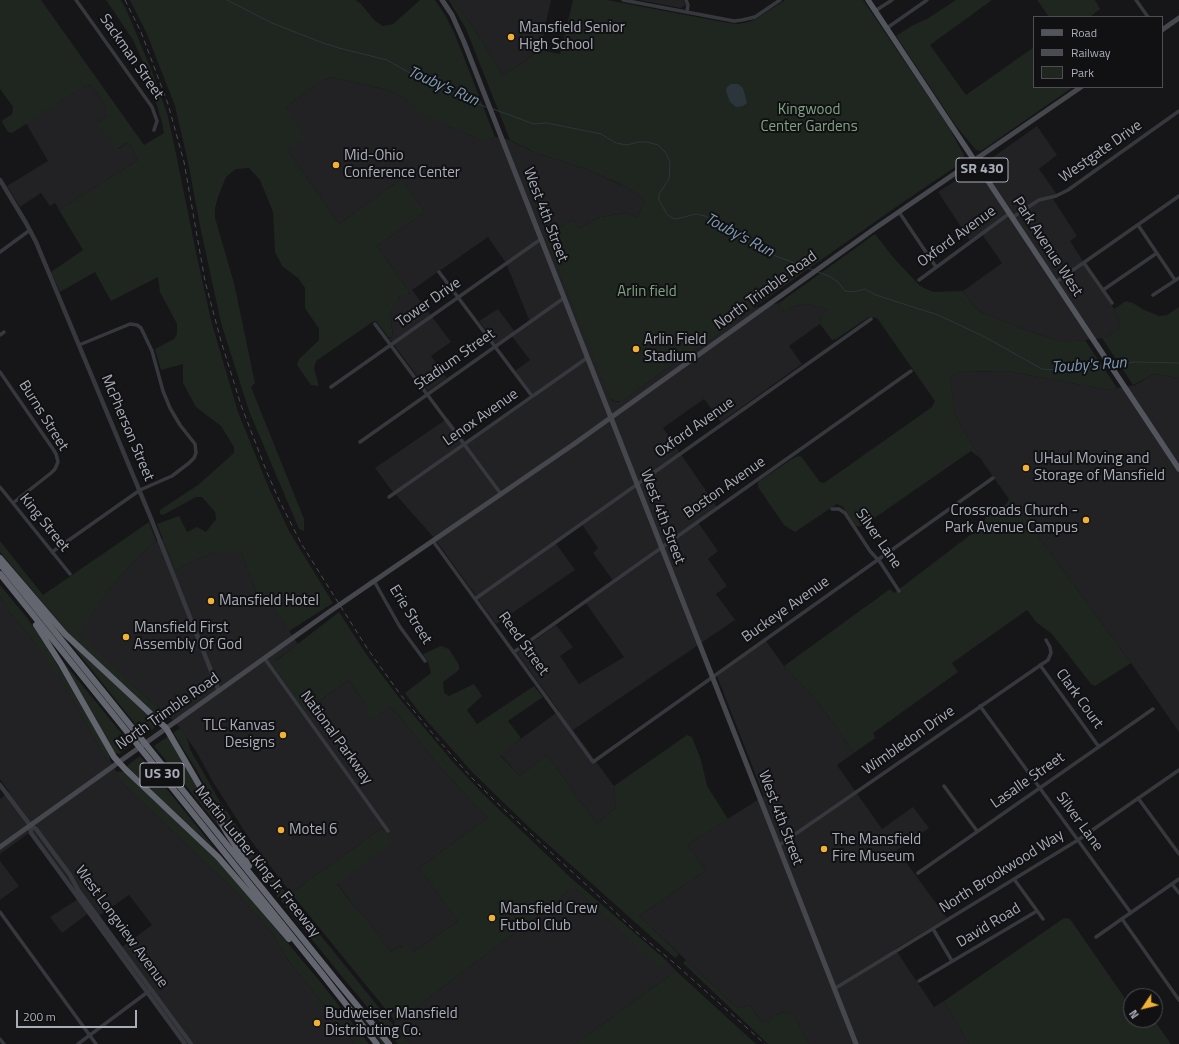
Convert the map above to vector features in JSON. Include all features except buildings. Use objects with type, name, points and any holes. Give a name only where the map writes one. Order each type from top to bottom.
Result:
[{"type":"highway","points":[[0,558],[65,634],[164,730],[234,844],[249,867],[273,897],[278,908]]},
{"type":"highway","name":"Martin Luther King Jr. Freeway","points":[[0,564],[389,1044]]},
{"type":"highway","name":"Martin Luther King Jr. Freeway","points":[[0,574],[324,975],[377,1044]]},
{"type":"highway","points":[[0,580],[35,624],[47,642],[112,753],[121,760],[218,857],[304,957],[324,975]]},
{"type":"main road","name":"West 4th Street","points":[[442,0],[460,32],[856,1044]]},
{"type":"main road","name":"Park Avenue West","points":[[868,0],[1179,469]]},
{"type":"main road","points":[[1163,29],[1179,18]]},
{"type":"main road","name":"North Trimble Road","points":[[0,847],[329,612],[611,417],[840,253],[1080,88]]},
{"type":"street","name":"Sackman Street","points":[[76,0],[152,107],[157,121],[154,130]]},
{"type":"street","points":[[623,0],[729,20],[742,20],[755,17],[780,0]]},
{"type":"street","points":[[686,0],[688,5],[687,12]]},
{"type":"street","points":[[771,0],[774,4]]},
{"type":"street","points":[[875,11],[892,0]]},
{"type":"street","points":[[887,28],[927,0]]},
{"type":"street","points":[[1136,0],[1147,16]]},
{"type":"street","name":"Westgate Drive","points":[[1011,215],[1039,200],[1056,196],[1068,190],[1179,111]]},
{"type":"street","name":"McPherson Street","points":[[0,180],[30,230],[140,490],[219,691]]},
{"type":"street","points":[[1056,282],[1179,196]]},
{"type":"street","points":[[899,212],[936,267]]},
{"type":"street","name":"Oxford Avenue","points":[[919,280],[1011,215]]},
{"type":"street","points":[[1138,225],[1177,279],[1153,295]]},
{"type":"street","points":[[0,252],[30,230]]},
{"type":"street","name":"Tower Drive","points":[[330,387],[541,239]]},
{"type":"street","points":[[1103,290],[1157,253]]},
{"type":"street","points":[[1084,263],[1112,303]]},
{"type":"street","points":[[440,272],[532,396]]},
{"type":"street","name":"Stadium Street","points":[[360,442],[564,298]]},
{"type":"street","name":"Oxford Avenue","points":[[475,599],[871,319]]},
{"type":"street","points":[[52,552],[140,490],[172,476],[194,458],[197,448],[180,425],[170,408],[163,391],[152,351],[141,328],[137,325],[130,324],[79,345]]},
{"type":"street","points":[[375,324],[501,494]]},
{"type":"street","points":[[0,335],[4,332]]},
{"type":"street","name":"Lenox Avenue","points":[[389,497],[587,358]]},
{"type":"street","name":"Burns Street","points":[[0,372],[53,449],[58,462],[55,469],[13,504]]},
{"type":"street","name":"Boston Avenue","points":[[514,652],[911,372]]},
{"type":"street","name":"Buckeye Avenue","points":[[593,762],[993,478]]},
{"type":"street","name":"King Street","points":[[0,487],[70,574]]},
{"type":"street","name":"Silver Lane","points":[[832,509],[840,509],[846,513],[870,551],[878,559],[899,591]]},
{"type":"street","name":"Reed Street","points":[[433,541],[593,762]]},
{"type":"street","name":"Erie Street","points":[[374,581],[400,627],[425,661]]},
{"type":"street","name":"Wimbledon Drive","points":[[778,846],[1040,665],[1050,657],[1051,653],[1050,647],[1046,640]]},
{"type":"street","name":"National Parkway","points":[[265,659],[388,831]]},
{"type":"street","name":"Clark Court","points":[[1040,665],[1099,747]]},
{"type":"street","name":"Silver Lane","points":[[980,706],[1131,913]]},
{"type":"street","name":"Lasalle Street","points":[[918,873],[1153,709]]},
{"type":"street","name":"North Brookwood Way","points":[[834,989],[1078,840],[1179,770]]},
{"type":"street","name":"West Longview Avenue","points":[[0,785],[30,825],[31,833],[149,991],[191,1044]]},
{"type":"street","points":[[944,786],[977,831]]},
{"type":"street","points":[[1138,798],[1179,854]]},
{"type":"street","points":[[1096,937],[1179,879]]},
{"type":"street","points":[[1014,880],[1043,919]]},
{"type":"street","points":[[1172,884],[1179,893]]},
{"type":"street","name":"David Road","points":[[919,981],[1037,911]]},
{"type":"street","points":[[0,912],[96,1044]]},
{"type":"street","points":[[1122,919],[1179,1000]]},
{"type":"street","name":"David Road","points":[[933,929],[952,961]]},
{"type":"street","points":[[78,1044],[149,991]]},
{"type":"street","name":"West Longview Avenue","points":[[149,991],[186,1044]]},
{"type":"street","points":[[0,1039],[4,1044]]},
{"type":"shaded area","name":"Mansfield Senior High School","points":[[452,0],[551,0],[540,50],[503,76],[472,25]]},
{"type":"shaded area","name":"Mansfield Senior High School","points":[[639,0],[683,0],[686,5],[681,8]]},
{"type":"shaded area","points":[[331,77],[389,90],[406,99],[418,113],[479,139],[490,139],[495,137],[507,139],[534,152],[586,169],[626,187],[645,202],[637,217],[625,213],[601,217],[579,229],[574,219],[545,237],[612,401],[618,402],[625,399],[687,354],[699,349],[753,308],[779,303],[780,310],[785,311],[795,306],[806,304],[827,309],[829,311],[821,318],[820,324],[789,346],[802,364],[721,422],[704,399],[663,428],[717,507],[697,521],[718,551],[708,559],[727,586],[716,594],[735,620],[573,730],[614,786],[616,808],[597,824],[547,755],[519,776],[500,754],[559,711],[517,653],[556,625],[573,647],[560,656],[579,684],[624,657],[585,602],[614,582],[593,553],[598,548],[581,523],[555,542],[575,570],[496,624],[435,539],[389,487],[375,468],[448,418],[467,444],[535,397],[515,371],[530,360],[511,335],[495,344],[479,321],[498,309],[515,332],[530,322],[506,263],[488,237],[412,290],[451,342],[431,356],[447,378],[428,391],[388,337],[392,338],[393,335],[390,314],[396,302],[402,294],[410,294],[377,246],[425,212],[401,179],[339,224],[288,151],[285,108],[321,81]]},
{"type":"shaded area","points":[[731,84],[738,84],[743,88],[747,103],[743,106],[736,107],[730,102],[726,91],[727,87]]},
{"type":"shaded area","points":[[87,85],[93,86],[107,109],[107,116],[99,122],[118,149],[126,143],[130,144],[138,160],[59,210],[55,203],[50,206],[41,193],[20,207],[7,186],[48,161],[26,123]]},
{"type":"shaded area","points":[[1037,126],[1057,155],[1039,169],[1058,196],[1053,199],[1077,236],[1070,241],[1114,309],[1120,322],[1118,330],[1105,338],[1063,342],[1028,331],[979,311],[975,308],[963,291],[1002,263],[982,234],[971,242],[938,192],[996,155]]},
{"type":"shaded area","points":[[1006,371],[1109,390],[1135,385],[1154,374],[1179,378],[1179,732],[1131,663],[981,458],[959,423],[955,413],[950,378],[958,372]]},
{"type":"shaded area","points":[[163,539],[175,570],[214,552],[241,552],[262,607],[271,604],[298,644],[276,660],[305,711],[349,680],[368,708],[368,711],[373,716],[378,716],[389,707],[393,708],[436,762],[488,817],[419,868],[458,921],[412,953],[400,946],[391,952],[364,915],[357,910],[337,883],[392,843],[382,828],[291,893],[247,835],[213,782],[196,751],[180,728],[169,716],[139,691],[78,633],[113,584],[144,551],[156,541]]},
{"type":"shaded area","points":[[0,596],[7,606],[7,609],[59,675],[107,761],[110,760],[124,785],[234,890],[274,935],[288,960],[355,1044],[193,1044],[122,947],[152,925],[129,895],[99,916],[94,909],[62,933],[50,917],[78,899],[29,833],[0,854],[0,799],[9,792],[0,779]]},
{"type":"shaded area","points":[[766,641],[784,666],[818,702],[854,753],[837,765],[882,829],[913,807],[929,828],[897,850],[947,918],[895,949],[934,1007],[944,1001],[969,1044],[809,1044],[794,1015],[781,1012],[762,1023],[750,1005],[737,1008],[639,916],[705,871],[688,844],[764,796],[717,676]]},
{"type":"shaded area","points":[[0,861],[19,886],[0,900]]},
{"type":"shaded area","points":[[571,888],[575,888],[659,967],[667,961],[676,971],[575,1044],[410,1044],[394,1025],[395,1021],[399,1021],[558,901]]},
{"type":"green space","points":[[0,0],[41,0],[144,145],[164,133],[162,122],[143,62],[133,40],[106,0],[121,0],[126,9],[153,74],[167,113],[212,324],[238,412],[268,486],[289,531],[333,603],[289,631],[271,604],[262,607],[241,552],[214,552],[175,570],[157,524],[179,516],[187,532],[197,527],[206,532],[216,519],[215,512],[202,497],[196,497],[163,515],[160,514],[160,510],[198,485],[234,453],[234,447],[221,426],[196,407],[183,383],[183,364],[161,370],[155,349],[174,339],[177,334],[177,324],[160,292],[158,277],[111,301],[95,272],[60,292],[51,272],[83,250],[59,210],[138,160],[130,144],[126,143],[117,149],[115,148],[99,126],[99,122],[107,116],[107,109],[93,86],[87,85],[12,133],[8,132],[2,122],[12,114],[13,107],[0,89]]},
{"type":"green space","points":[[130,0],[356,0],[375,21],[383,26],[393,24],[420,0],[435,0],[454,32],[495,137],[490,139],[479,139],[417,113],[406,99],[389,90],[331,77],[321,81],[285,108],[306,138],[288,151],[339,224],[401,179],[425,212],[377,246],[409,291],[409,295],[404,294],[399,297],[390,314],[393,337],[388,337],[376,321],[374,321],[316,361],[314,368],[319,386],[311,385],[297,365],[299,359],[319,340],[319,329],[305,308],[305,288],[298,278],[282,266],[275,252],[273,212],[260,180],[249,168],[236,169],[226,177],[215,208],[215,218],[234,283],[255,383],[251,387],[304,519],[304,531],[299,529],[249,411],[221,323],[175,106],[147,34]]},
{"type":"green space","points":[[449,0],[452,0],[472,25],[503,76],[540,50],[560,54],[573,0],[607,0],[738,24],[756,19],[785,0],[863,0],[947,124],[964,155],[964,160],[753,308],[699,349],[687,354],[622,401],[614,401],[610,398],[545,237],[574,219],[579,229],[601,217],[625,213],[637,217],[645,202],[633,191],[618,183],[586,169],[534,152],[510,140],[466,29]]},
{"type":"green space","points":[[956,0],[992,0],[930,45],[966,95],[1033,48],[1033,88],[1072,88],[981,151],[976,150],[956,126],[896,36],[913,25],[927,19]]},
{"type":"green space","points":[[1037,0],[1095,0],[1100,9],[1091,16],[1048,16]]},
{"type":"green space","points":[[875,234],[893,257],[920,286],[933,292],[963,291],[975,308],[979,311],[1028,331],[1063,342],[1085,340],[1117,388],[1109,390],[1006,371],[958,372],[950,378],[955,413],[959,423],[981,458],[1131,663],[1095,686],[1091,684],[1052,634],[1036,622],[1027,610],[952,663],[958,672],[873,733],[875,738],[854,753],[818,702],[784,666],[890,589],[894,593],[982,526],[986,517],[1007,503],[1009,499],[980,458],[971,451],[863,526],[856,526],[843,507],[837,504],[795,532],[784,525],[758,487],[758,482],[795,457],[801,456],[820,482],[824,483],[932,407],[935,401],[877,318],[869,317],[836,339],[832,340],[820,324],[821,318],[828,311],[827,309],[806,304],[795,306],[785,311],[780,310],[779,303]]},
{"type":"green space","points":[[1126,301],[1159,316],[1167,315],[1179,307],[1179,378],[1154,374],[1133,385],[1102,338],[1105,338],[1118,330],[1120,322],[1114,309]]},
{"type":"green space","points":[[149,522],[156,541],[144,551],[113,584],[79,633],[139,691],[169,716],[163,719],[70,635],[0,552],[0,541],[43,595]]},
{"type":"green space","points":[[0,585],[28,619],[46,646],[109,753],[110,760],[107,761],[59,675],[56,674],[35,643],[7,609],[7,606],[0,596]]},
{"type":"green space","name":"Mansfield Crew Futbol Club","points":[[339,612],[366,654],[400,699],[453,762],[485,796],[571,878],[667,961],[659,968],[575,888],[571,888],[558,901],[399,1021],[395,1021],[291,893],[382,828],[393,843],[337,884],[357,910],[364,915],[391,952],[406,944],[412,953],[458,921],[419,868],[488,817],[436,762],[393,708],[389,707],[378,716],[373,716],[368,719],[366,718],[365,715],[368,708],[349,680],[305,711],[299,703],[273,663]]},
{"type":"green space","points":[[70,642],[156,723],[155,728],[144,735]]},
{"type":"green space","points":[[441,646],[449,649],[459,665],[459,670],[443,682],[444,693],[449,696],[474,684],[482,696],[467,710],[477,724],[534,686],[543,697],[508,721],[521,738],[500,755],[519,776],[547,755],[597,824],[616,808],[614,786],[687,735],[692,737],[701,760],[707,786],[728,819],[688,844],[705,871],[639,916],[679,954],[675,958],[533,831],[473,773],[419,712],[405,693],[431,673],[428,662],[423,654]]},
{"type":"green space","points":[[61,659],[131,745],[119,754],[115,753]]},
{"type":"green space","points":[[180,728],[187,738],[190,749],[219,800],[267,869],[410,1044],[398,1044],[247,859],[224,822],[197,771],[174,734],[174,732]]},
{"type":"green space","points":[[167,737],[170,739],[223,832],[154,746]]},
{"type":"green space","points":[[140,756],[217,851],[127,767]]},
{"type":"green space","points":[[119,771],[127,775],[222,865],[318,979],[369,1044],[355,1044],[288,960],[274,935],[234,890],[124,785],[116,773]]},
{"type":"green space","points":[[1064,918],[1070,919],[1123,995],[1123,1028],[1160,1028],[1171,1044],[969,1044],[944,1001]]},
{"type":"green space","points":[[686,960],[737,1008],[750,1005],[762,1023],[781,1012],[794,1015],[809,1044],[768,1044],[683,963]]},
{"type":"green space","points":[[676,971],[756,1044],[575,1044]]},
{"type":"green space","points":[[356,1010],[385,1044],[382,1044]]},
{"type":"waterway","name":"Touby's Run","points":[[227,0],[272,23],[323,43],[387,60],[429,84],[486,107]]},
{"type":"waterway","name":"Touby's Run","points":[[493,109],[534,124],[547,123],[601,134],[616,143],[627,145],[638,142],[647,142],[658,145],[666,153],[670,162],[669,179],[659,194],[659,200],[667,214],[676,219],[696,214],[705,216],[735,236],[776,256],[813,270]]},
{"type":"waterway","name":"Touby's Run","points":[[818,272],[829,276],[838,282],[845,291],[853,292],[865,289],[876,295],[938,315],[983,336],[1042,369],[1057,370],[1072,367],[1096,368],[1109,366]]},
{"type":"waterway","name":"Touby's Run","points":[[1114,365],[1135,362],[1179,363]]},
{"type":"railway","points":[[125,0],[141,32],[168,104],[184,162],[205,281],[221,341],[241,405],[279,500],[301,543],[367,648],[400,694],[470,776],[634,930],[673,962],[765,1044]]},
{"type":"place","name":"Mansfield Senior High School","points":[[511,37]]},
{"type":"place","name":"Mid-Ohio Conference Center","points":[[336,165]]},
{"type":"place","name":"Arlin Field Stadium","points":[[636,349]]},
{"type":"place","name":"UHaul Moving and Storage of Mansfield","points":[[1026,468]]},
{"type":"place","name":"Crossroads Church - Park Avenue Campus","points":[[1086,520]]},
{"type":"place","name":"Mansfield Hotel","points":[[211,601]]},
{"type":"place","name":"Mansfield First Assembly Of God","points":[[126,637]]},
{"type":"place","name":"TLC Kanvas Designs","points":[[283,735]]},
{"type":"place","name":"Motel 6","points":[[281,830]]},
{"type":"place","name":"The Mansfield Fire Museum","points":[[824,849]]},
{"type":"place","name":"Mansfield Crew Futbol Club","points":[[492,918]]},
{"type":"place","name":"Budweiser Mansfield Distributing Co.","points":[[317,1023]]},
{"type":"park label","name":"Kingwood Center Gardens","points":[[809,118]]},
{"type":"park label","name":"Arlin field","points":[[647,292]]}]
